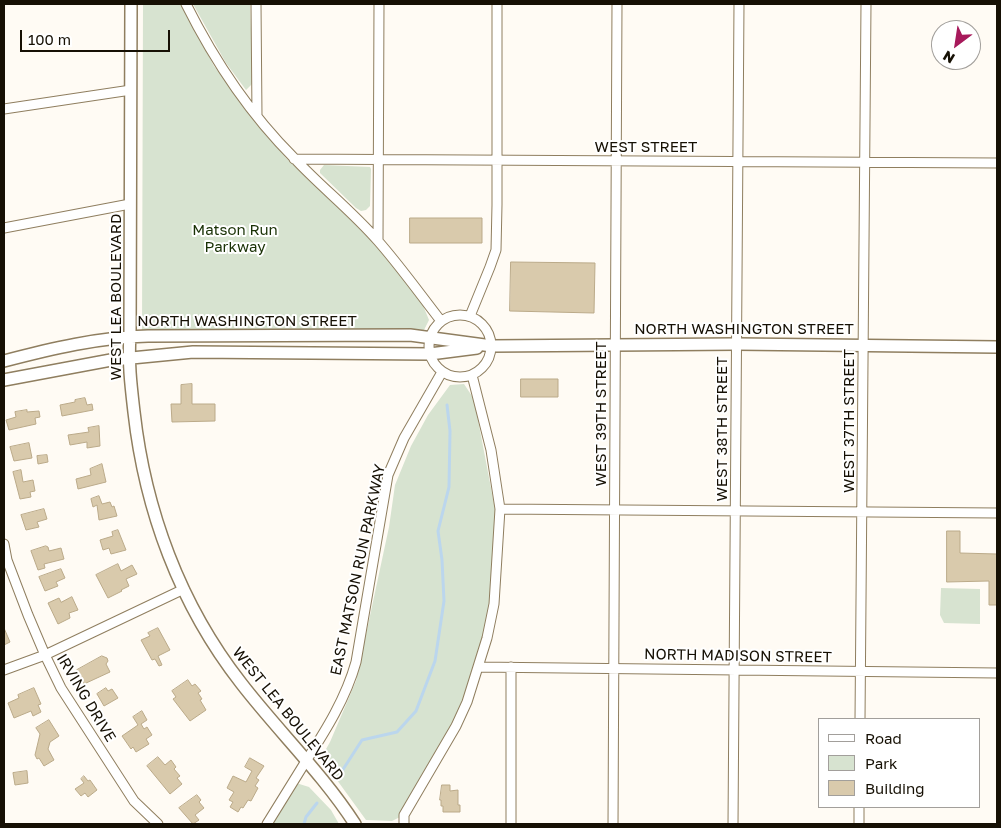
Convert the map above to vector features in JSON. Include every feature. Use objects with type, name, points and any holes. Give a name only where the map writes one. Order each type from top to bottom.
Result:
[{"type":"main road","name":"WEST LEA BOULEVARD","points":[[131,4],[130,336],[128,359],[135,428],[154,518],[184,589],[198,617],[227,665],[267,716],[336,795],[355,824]]},
{"type":"main road","name":"NORTH WASHINGTON STREET","points":[[4,361],[49,350],[130,336],[410,335],[492,346]]},
{"type":"main road","name":"NORTH WASHINGTON STREET","points":[[4,380],[111,360],[193,352],[430,354],[492,346],[616,344],[997,347]]},
{"type":"street","points":[[186,4],[221,68],[257,116],[294,159],[378,240],[441,321]]},
{"type":"street","points":[[256,4],[257,116]]},
{"type":"street","points":[[378,240],[379,4]]},
{"type":"street","points":[[470,316],[496,250],[497,4]]},
{"type":"street","name":"WEST 39TH STREET","points":[[613,824],[618,4]]},
{"type":"street","name":"WEST 38TH STREET","points":[[733,824],[739,4]]},
{"type":"street","name":"WEST 37TH STREET","points":[[860,718],[866,4]]},
{"type":"street","points":[[4,109],[130,90]]},
{"type":"street","name":"WEST STREET","points":[[294,159],[997,163]]},
{"type":"street","points":[[4,228],[130,204]]},
{"type":"street","points":[[455,315],[470,316],[486,327],[490,336],[492,346],[486,364],[472,375],[457,377],[442,372],[430,354],[430,337],[434,328],[441,321],[455,315]]},
{"type":"street","name":"EAST MATSON RUN PARKWAY","points":[[267,824],[317,745],[342,699],[353,673],[377,547],[388,475],[404,438],[442,372]]},
{"type":"street","points":[[404,824],[404,815],[456,726],[467,702],[487,638],[494,604],[500,510],[491,450],[472,375]]},
{"type":"street","points":[[500,510],[997,513]]},
{"type":"street","name":"IRVING DRIVE","points":[[4,544],[7,560],[45,655],[61,688],[134,801],[158,824]]},
{"type":"street","points":[[4,670],[45,655],[184,589]]},
{"type":"street","name":"NORTH MADISON STREET","points":[[478,666],[997,674]]},
{"type":"street","points":[[511,667],[511,824]]},
{"type":"street","points":[[859,808],[859,824]]},
{"type":"green space","name":"Matson Run Parkway","points":[[143,4],[181,4],[214,66],[286,158],[330,198],[381,251],[422,303],[429,320],[423,332],[142,332]]},
{"type":"green space","points":[[193,4],[250,4],[253,83],[246,90],[226,63]]},
{"type":"green space","points":[[324,165],[370,167],[370,206],[366,210],[361,211],[356,208],[320,173]]},
{"type":"green space","points":[[464,384],[474,399],[495,509],[495,580],[490,624],[469,694],[404,815],[392,821],[366,820],[321,758],[330,742],[356,681],[389,527],[395,485],[411,446],[428,415],[450,385]]},
{"type":"green space","points":[[941,588],[980,589],[980,624],[944,623],[940,615]]},
{"type":"green space","points":[[293,782],[309,787],[331,810],[339,824],[267,824]]},
{"type":"building","points":[[410,218],[482,218],[482,243],[410,243]]},
{"type":"building","points":[[511,262],[595,263],[594,313],[510,311]]},
{"type":"building","points":[[521,379],[558,379],[558,397],[521,397]]},
{"type":"building","points":[[192,384],[192,404],[215,404],[215,421],[172,422],[171,404],[181,404],[181,385]]},
{"type":"building","points":[[85,398],[87,405],[92,404],[93,410],[62,416],[60,405]]},
{"type":"building","points":[[27,410],[27,412],[39,411],[40,417],[35,418],[36,424],[9,430],[6,420],[16,417],[15,412]]},
{"type":"building","points":[[99,426],[100,446],[87,448],[87,442],[70,445],[68,435],[89,432],[88,428]]},
{"type":"building","points":[[29,443],[32,458],[14,461],[10,447]]},
{"type":"building","points":[[47,455],[48,462],[38,464],[37,456]]},
{"type":"building","points":[[102,464],[106,482],[78,489],[76,479],[91,475],[90,469]]},
{"type":"building","points":[[21,470],[23,482],[33,480],[35,491],[30,492],[31,497],[20,499],[13,472]]},
{"type":"building","points":[[99,496],[102,504],[110,502],[112,507],[114,506],[117,516],[99,520],[97,505],[93,507],[91,499]]},
{"type":"building","points":[[44,509],[47,519],[37,522],[39,527],[26,530],[21,515]]},
{"type":"building","points":[[118,530],[126,550],[111,554],[109,548],[103,550],[100,540],[113,536],[112,532]]},
{"type":"building","points":[[947,531],[960,531],[960,553],[997,554],[997,605],[989,605],[989,581],[947,582]]},
{"type":"building","points":[[46,546],[49,551],[61,548],[64,559],[44,564],[45,568],[38,570],[31,551]]},
{"type":"building","points":[[118,564],[121,571],[132,565],[137,574],[126,579],[129,586],[108,598],[96,575]]},
{"type":"building","points":[[61,569],[65,578],[56,582],[58,586],[45,591],[39,577]]},
{"type":"building","points":[[72,597],[78,610],[69,613],[70,618],[58,624],[48,603],[59,598],[61,602]]},
{"type":"building","points":[[4,628],[10,642],[4,645]]},
{"type":"building","points":[[158,628],[170,650],[158,656],[162,665],[159,666],[155,659],[152,660],[141,640],[150,636],[148,633]]},
{"type":"building","points":[[102,656],[107,658],[106,664],[110,672],[84,684],[77,670]]},
{"type":"building","points":[[188,680],[192,686],[195,684],[201,691],[198,693],[206,710],[190,721],[173,699],[176,697],[172,691]]},
{"type":"building","points":[[34,688],[41,704],[38,705],[41,712],[33,716],[31,711],[14,718],[8,703],[19,698],[18,695]]},
{"type":"building","points":[[106,688],[108,691],[112,689],[118,698],[104,706],[97,694]]},
{"type":"building","points":[[142,711],[147,720],[141,724],[144,729],[147,727],[152,735],[146,739],[149,744],[136,752],[133,747],[131,749],[122,736],[138,725],[133,717]]},
{"type":"building","points":[[49,720],[59,736],[50,742],[48,749],[54,760],[44,766],[35,755],[40,734],[36,728]]},
{"type":"building","points":[[158,757],[165,765],[171,760],[176,767],[174,769],[180,776],[177,778],[182,784],[170,794],[147,766]]},
{"type":"building","points":[[250,758],[264,766],[256,778],[259,780],[255,786],[258,788],[251,801],[248,800],[238,812],[230,807],[233,802],[229,800],[234,792],[227,788],[233,776],[246,782],[252,771],[245,767]]},
{"type":"building","points":[[27,771],[28,783],[15,785],[13,773]]},
{"type":"building","points":[[84,776],[88,781],[90,780],[97,790],[88,797],[85,793],[81,796],[75,789],[84,783],[81,779]]},
{"type":"building","points":[[442,785],[450,785],[450,791],[458,790],[460,812],[443,812],[440,800]]},
{"type":"building","points":[[197,795],[201,800],[199,802],[204,808],[195,815],[199,820],[193,824],[179,808]]},
{"type":"waterway","points":[[342,771],[362,740],[397,732],[416,711],[435,661],[444,601],[442,560],[438,531],[449,487],[450,431],[447,405]]},
{"type":"waterway","points":[[304,824],[306,817],[317,803]]}]
